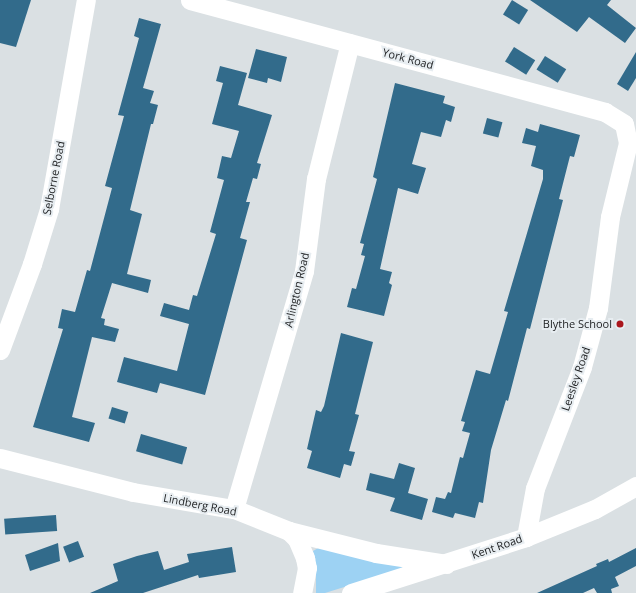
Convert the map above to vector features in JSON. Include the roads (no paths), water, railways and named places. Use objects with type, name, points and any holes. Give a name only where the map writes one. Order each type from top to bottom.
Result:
[{"type":"street","name":"Selborne Road","points":[[0,350],[32,264],[49,209],[86,0]]},
{"type":"street","name":"York Road","points":[[190,0],[605,112],[624,124]]},
{"type":"street","name":"Arlington Road","points":[[234,510],[304,271],[316,179],[350,43]]},
{"type":"street","name":"Leesley Road","points":[[526,537],[535,488],[582,367],[598,308],[610,217],[628,143],[624,124]]},
{"type":"street","name":"Lindberg Road","points":[[0,458],[133,492],[234,510],[289,531],[376,553],[446,564]]},
{"type":"street","name":"Kent Road","points":[[351,593],[446,564],[526,537],[596,510],[636,486]]},
{"type":"street","points":[[289,531],[297,539],[305,558],[307,568],[302,593]]},
{"type":"place","name":"Blythe School","points":[[620,324]]}]
